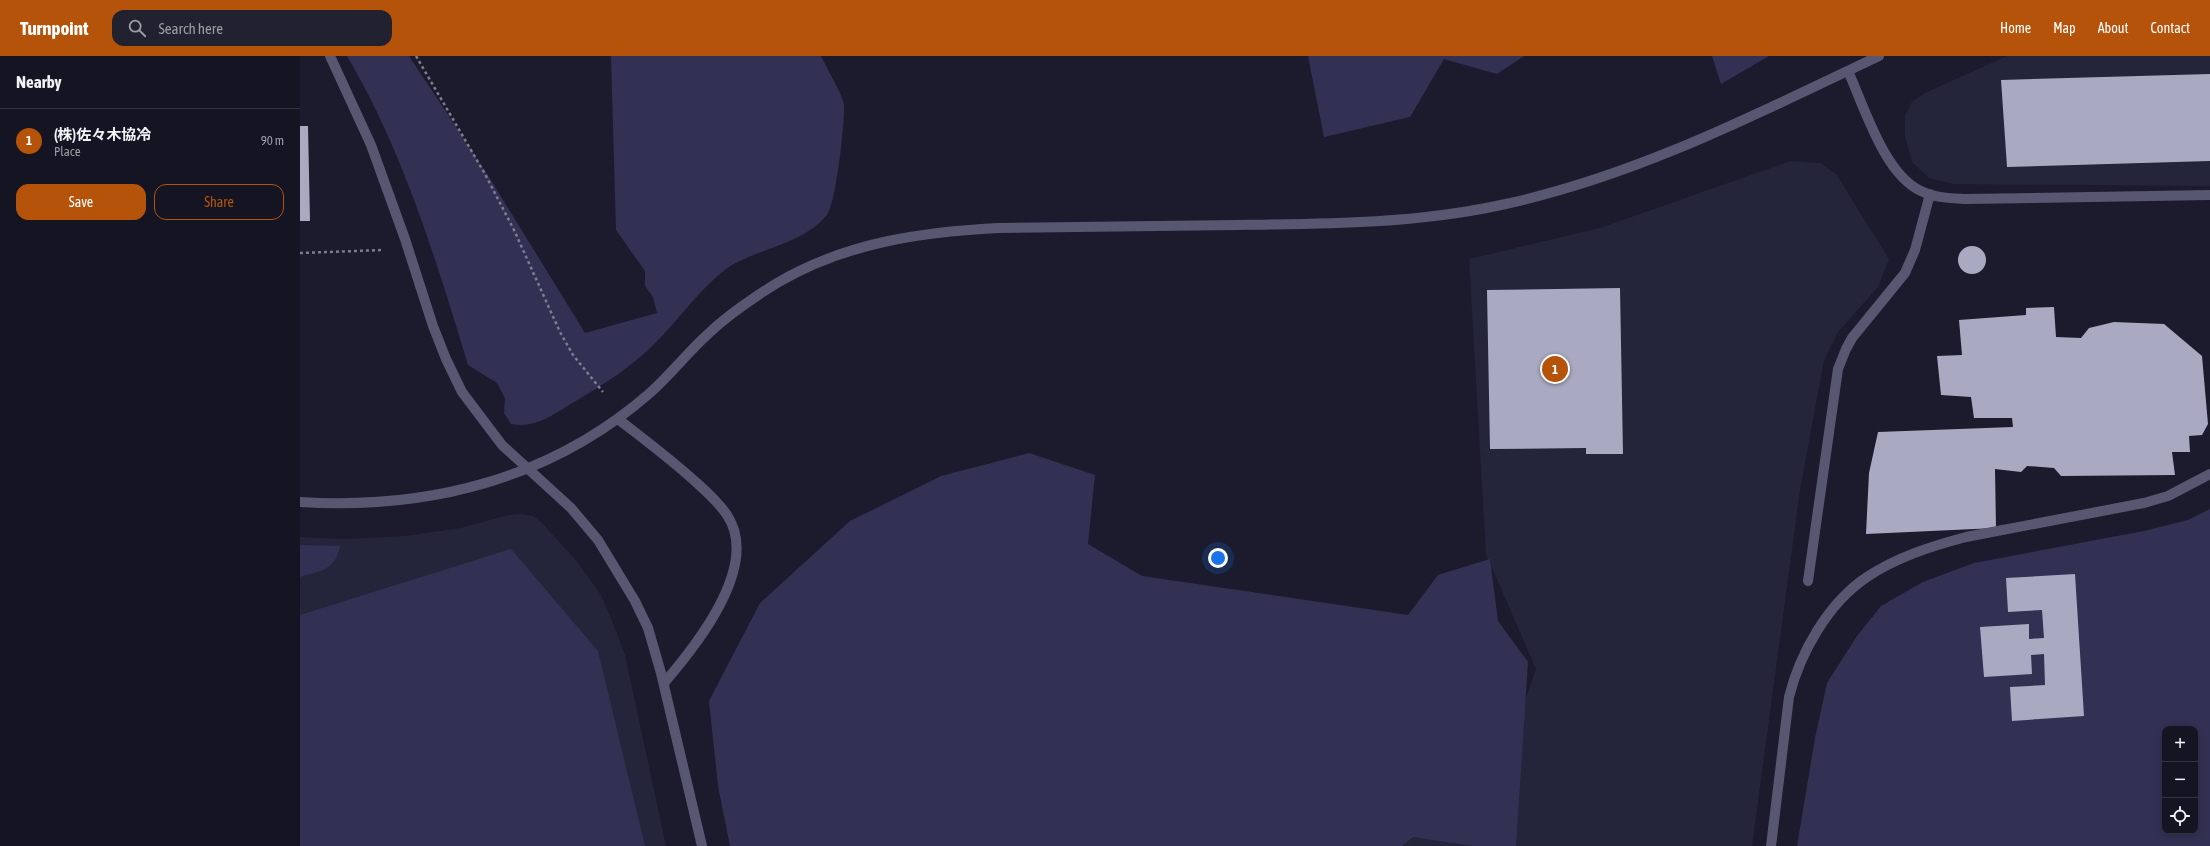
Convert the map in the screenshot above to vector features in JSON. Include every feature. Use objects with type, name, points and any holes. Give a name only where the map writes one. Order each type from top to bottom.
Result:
[{"type":"street","points":[[330,56],[372,145],[405,239],[433,326],[453,375],[462,392],[492,434],[527,469],[572,508],[598,540],[616,568],[648,628],[664,683],[702,846]]},
{"type":"street","points":[[300,502],[333,503],[415,500],[464,491],[527,469],[578,445],[618,419],[652,391],[709,333],[729,316],[778,283],[805,269],[860,247],[901,238],[971,229],[1344,224],[1450,214],[1502,205],[1561,190],[1656,159],[1879,56]]},
{"type":"street","points":[[1848,71],[1878,139],[1892,164],[1912,185],[1930,194],[1944,197],[1988,199],[2210,195]]},
{"type":"street","points":[[1808,580],[1840,364],[1852,338],[1905,273],[1914,250],[1930,194]]},
{"type":"street","points":[[618,419],[676,464],[712,497],[728,515],[734,531],[736,548],[734,566],[731,581],[724,597],[694,647],[664,683]]},
{"type":"street","points":[[1771,846],[1789,697],[1795,674],[1814,638],[1845,596],[1867,577],[1909,556],[1937,545],[1966,537],[2144,503],[2168,496],[2210,474]]},
{"type":"path","points":[[416,56],[485,174],[514,230],[560,332],[573,355],[603,392]]},
{"type":"path","points":[[300,253],[383,250]]},
{"type":"shaded area","points":[[347,56],[409,56],[489,177],[585,333],[657,313],[653,297],[645,286],[645,271],[616,230],[611,56],[821,56],[838,88],[844,105],[843,128],[834,196],[827,215],[804,234],[738,262],[717,276],[651,347],[629,366],[606,382],[542,420],[527,425],[511,424],[504,413],[505,398],[497,383],[468,365],[416,206],[385,129]]},
{"type":"shaded area","points":[[1308,56],[1524,56],[1497,74],[1444,59],[1410,117],[1324,137]]},
{"type":"shaded area","points":[[1712,56],[1769,56],[1721,84]]},
{"type":"shaded area","points":[[2007,56],[2210,56],[2210,186],[1953,184],[1929,178],[1912,162],[1905,136],[1905,115],[1912,102],[1925,93]]},
{"type":"shaded area","points":[[1791,161],[1820,163],[1836,174],[1889,259],[1878,287],[1838,332],[1824,360],[1800,490],[1752,846],[1475,846],[1536,669],[1486,554],[1469,259],[1600,228]]},
{"type":"shaded area","points":[[1029,453],[1095,475],[1088,544],[1142,576],[1408,615],[1438,575],[1490,559],[1498,621],[1528,662],[1516,846],[1473,846],[1413,837],[1402,846],[730,846],[718,786],[709,701],[760,603],[850,521],[941,476]]},
{"type":"shaded area","points":[[2210,509],[2210,846],[1797,846],[1815,738],[1827,683],[1857,636],[1881,606],[1923,582],[1974,563],[2144,531],[2188,520]]},
{"type":"shaded area","points":[[521,514],[533,516],[541,522],[574,558],[601,595],[625,655],[666,846],[300,846],[300,537],[344,539],[405,536],[461,528],[508,515]]},
{"type":"shaded area","points":[[300,545],[340,546],[338,554],[331,565],[320,571],[300,577]]},
{"type":"shaded area","points":[[511,549],[598,651],[645,846],[300,846],[300,615]]},
{"type":"shaded area","points":[[1398,824],[1473,846],[1389,846]]},
{"type":"building","points":[[2210,74],[2210,161],[2007,167],[2001,80]]},
{"type":"building","points":[[300,126],[308,126],[310,221],[300,221]]},
{"type":"building","points":[[1972,246],[1982,250],[1986,260],[1982,270],[1972,274],[1962,270],[1958,260],[1962,250]]},
{"type":"building","points":[[1620,288],[1623,454],[1586,454],[1586,448],[1490,449],[1487,290]]},
{"type":"building","points":[[2054,307],[2056,337],[2081,338],[2089,328],[2114,322],[2164,324],[2202,356],[2208,424],[2202,435],[2189,436],[2190,452],[2172,452],[2175,475],[2061,476],[2054,468],[2027,466],[2021,472],[1995,469],[1996,528],[1866,534],[1869,473],[1878,432],[2013,427],[2012,418],[1974,418],[1971,397],[1941,395],[1937,356],[1962,355],[1959,320],[2026,315],[2026,308]]},
{"type":"building","points":[[2075,574],[2084,716],[2012,721],[2010,687],[2045,685],[2044,654],[2031,655],[2032,674],[1984,677],[1980,627],[2029,624],[2029,639],[2044,638],[2042,610],[2008,612],[2006,578]]},
{"type":"place","name":"(株)佐々木協冷","points":[[1555,369]]}]
